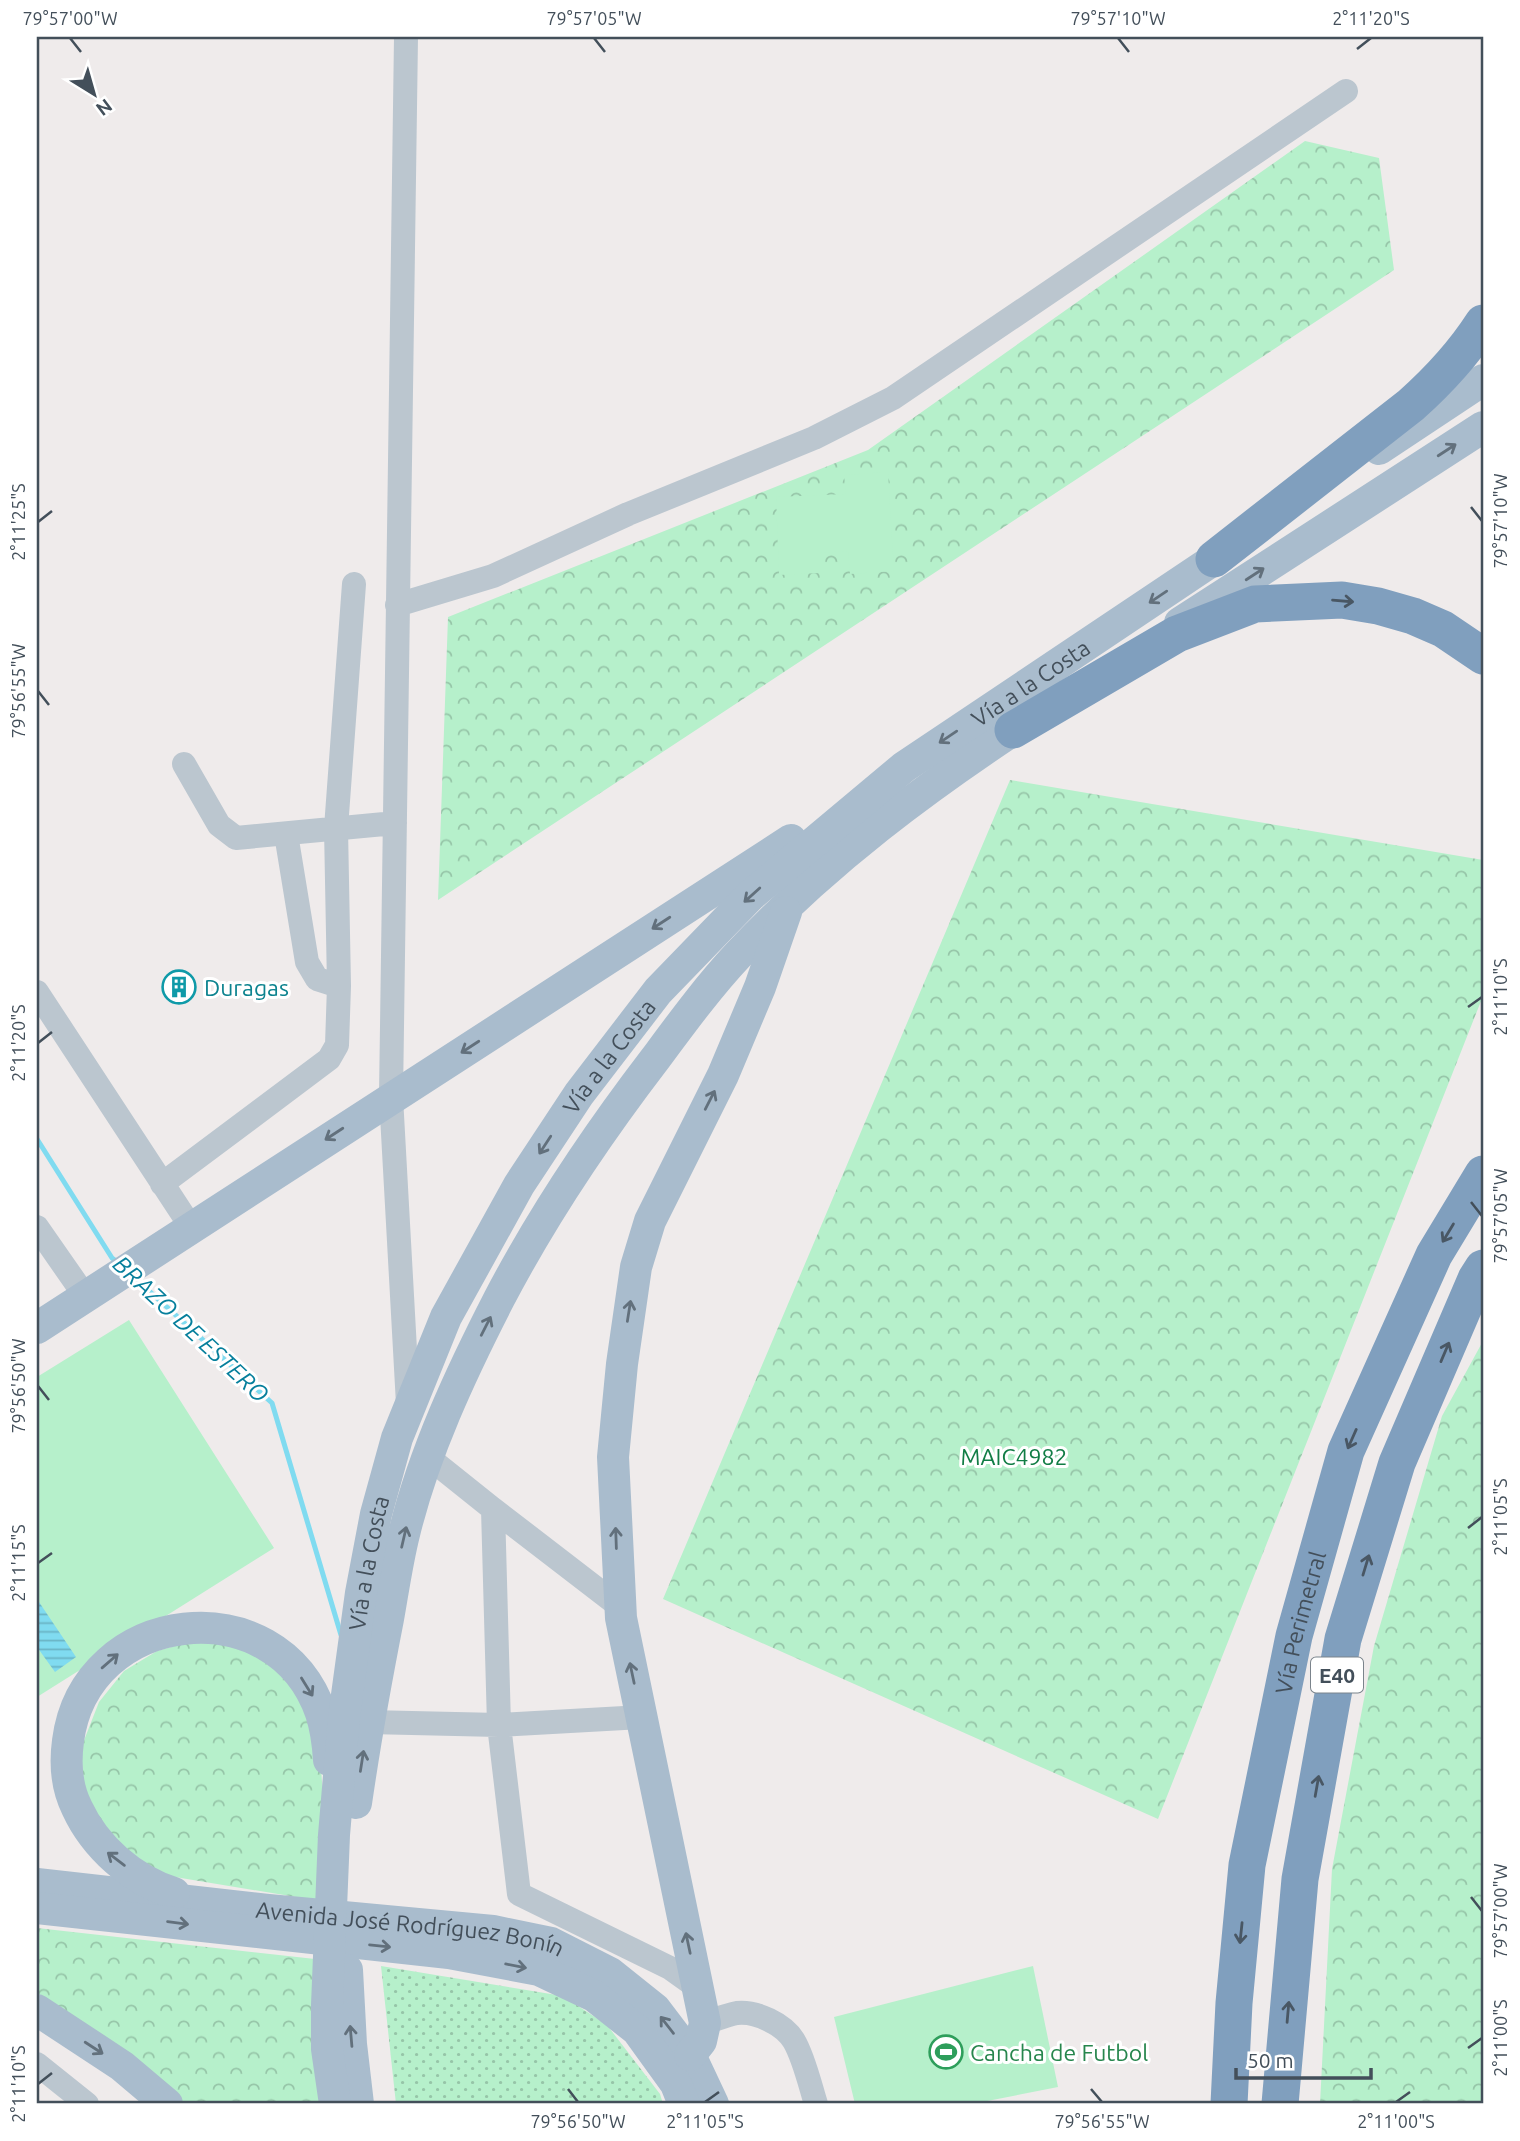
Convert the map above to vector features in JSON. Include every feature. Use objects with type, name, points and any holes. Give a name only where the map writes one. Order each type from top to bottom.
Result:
[{"type":"highway","points":[[1214,559],[1411,405],[1440,379],[1468,346],[1483,323]]},
{"type":"highway","points":[[1013,730],[1177,634],[1255,604],[1342,600],[1378,606],[1413,616],[1443,629],[1483,656]]},
{"type":"highway","name":"Vía Perimetral","points":[[1229,2104],[1234,2003],[1247,1865],[1294,1636],[1346,1451],[1434,1255],[1483,1174]]},
{"type":"highway","name":"Vía Perimetral","points":[[1280,2104],[1300,1879],[1343,1639],[1397,1462],[1483,1268]]},
{"type":"main road","name":"Vía a la Costa","points":[[335,2104],[327,2049],[334,1835],[344,1717],[361,1593],[376,1514],[397,1438],[446,1317],[519,1185],[579,1094],[650,1001],[750,896],[904,767],[1483,380]]},
{"type":"main road","name":"Vía a la Costa","points":[[358,2104],[346,1960],[351,1835],[368,1722],[404,1533],[428,1457],[481,1334],[560,1191],[606,1124],[691,1012],[737,957],[787,906],[849,850],[914,799],[1013,730],[1483,427]]},
{"type":"main road","points":[[37,1328],[904,767]]},
{"type":"main road","points":[[690,2055],[701,2041],[705,2023],[619,1606],[613,1457],[622,1364],[636,1268],[655,1210],[723,1075],[760,987],[787,906]]},
{"type":"main road","points":[[223,1905],[170,1892],[110,1856],[86,1828],[72,1797],[66,1757],[70,1726],[79,1700],[99,1671],[125,1648],[157,1633],[186,1627],[224,1629],[258,1640],[284,1658],[305,1682],[323,1720],[329,1756],[334,1835]]},
{"type":"main road","name":"Avenida José Rodríguez Bonín","points":[[37,1884],[223,1905],[266,1922]]},
{"type":"main road","name":"Avenida José Rodríguez Bonín","points":[[37,1908],[266,1922],[448,1940],[539,1970],[594,1996],[637,2030],[676,2084],[684,2104]]},
{"type":"main road","name":"Avenida José Rodríguez Bonín","points":[[448,1940],[493,1930],[551,1943],[610,1973],[655,2009],[690,2055],[713,2104]]},
{"type":"main road","points":[[37,2010],[122,2066],[167,2104]]},
{"type":"street","points":[[406,37],[391,1097],[408,1409]]},
{"type":"street","points":[[397,605],[493,576],[628,514],[814,438],[893,398],[1346,91]]},
{"type":"street","points":[[162,1184],[329,1059],[337,1045],[339,986],[336,828],[354,584]]},
{"type":"street","points":[[184,764],[219,825],[236,838],[395,823]]},
{"type":"street","points":[[286,834],[307,962],[317,979],[339,986]]},
{"type":"street","points":[[37,992],[191,1227]]},
{"type":"street","points":[[37,1227],[85,1296]]},
{"type":"street","points":[[428,1457],[619,1606]]},
{"type":"street","points":[[493,1509],[499,1725],[519,1894],[670,1968],[698,1988]]},
{"type":"street","points":[[368,1722],[499,1725],[642,1717]]},
{"type":"street","points":[[705,2023],[737,2013],[749,2014],[775,2023],[786,2031],[795,2042],[816,2104]]},
{"type":"street","points":[[37,2064],[87,2104]]},
{"type":"green space","points":[[1305,141],[1379,158],[1394,270],[438,900],[448,617],[868,450]]},
{"type":"green space","points":[[888,472],[894,571],[850,574],[848,551],[820,553],[820,573],[779,575],[776,497],[846,494],[844,475]]},
{"type":"green space","name":"MAIC4982","points":[[1010,780],[1483,860],[1483,996],[1158,1819],[663,1599]]},
{"type":"green space","points":[[129,1320],[274,1548],[37,1697],[37,1377]]},
{"type":"green space","points":[[1483,1341],[1483,2104],[1320,2104],[1332,1869],[1374,1646],[1442,1416]]},
{"type":"green space","points":[[193,1641],[238,1645],[279,1665],[318,1725],[323,1796],[320,1901],[163,1875],[125,1850],[100,1827],[84,1791],[81,1748],[99,1702],[124,1671],[157,1651]]},
{"type":"green space","points":[[37,1928],[315,1959],[324,2104],[184,2104],[150,2072],[54,2003],[37,1994]]},
{"type":"green space","points":[[381,1966],[563,1996],[607,2025],[660,2094],[663,2104],[396,2104]]},
{"type":"green space","name":"Cancha de Futbol","points":[[1033,1966],[1058,2087],[972,2104],[855,2104],[834,2017]]},
{"type":"water","points":[[39,1602],[76,1657],[55,1672],[37,1647]]},
{"type":"waterway","name":"BRAZO DE ESTERO","points":[[37,1139],[112,1258],[120,1264]]},
{"type":"waterway","name":"BRAZO DE ESTERO","points":[[135,1278],[272,1403],[341,1635]]},
{"type":"place","name":"Duragas","points":[[179,987]]},
{"type":"place","name":"Cancha de Futbol","points":[[946,2052]]}]
